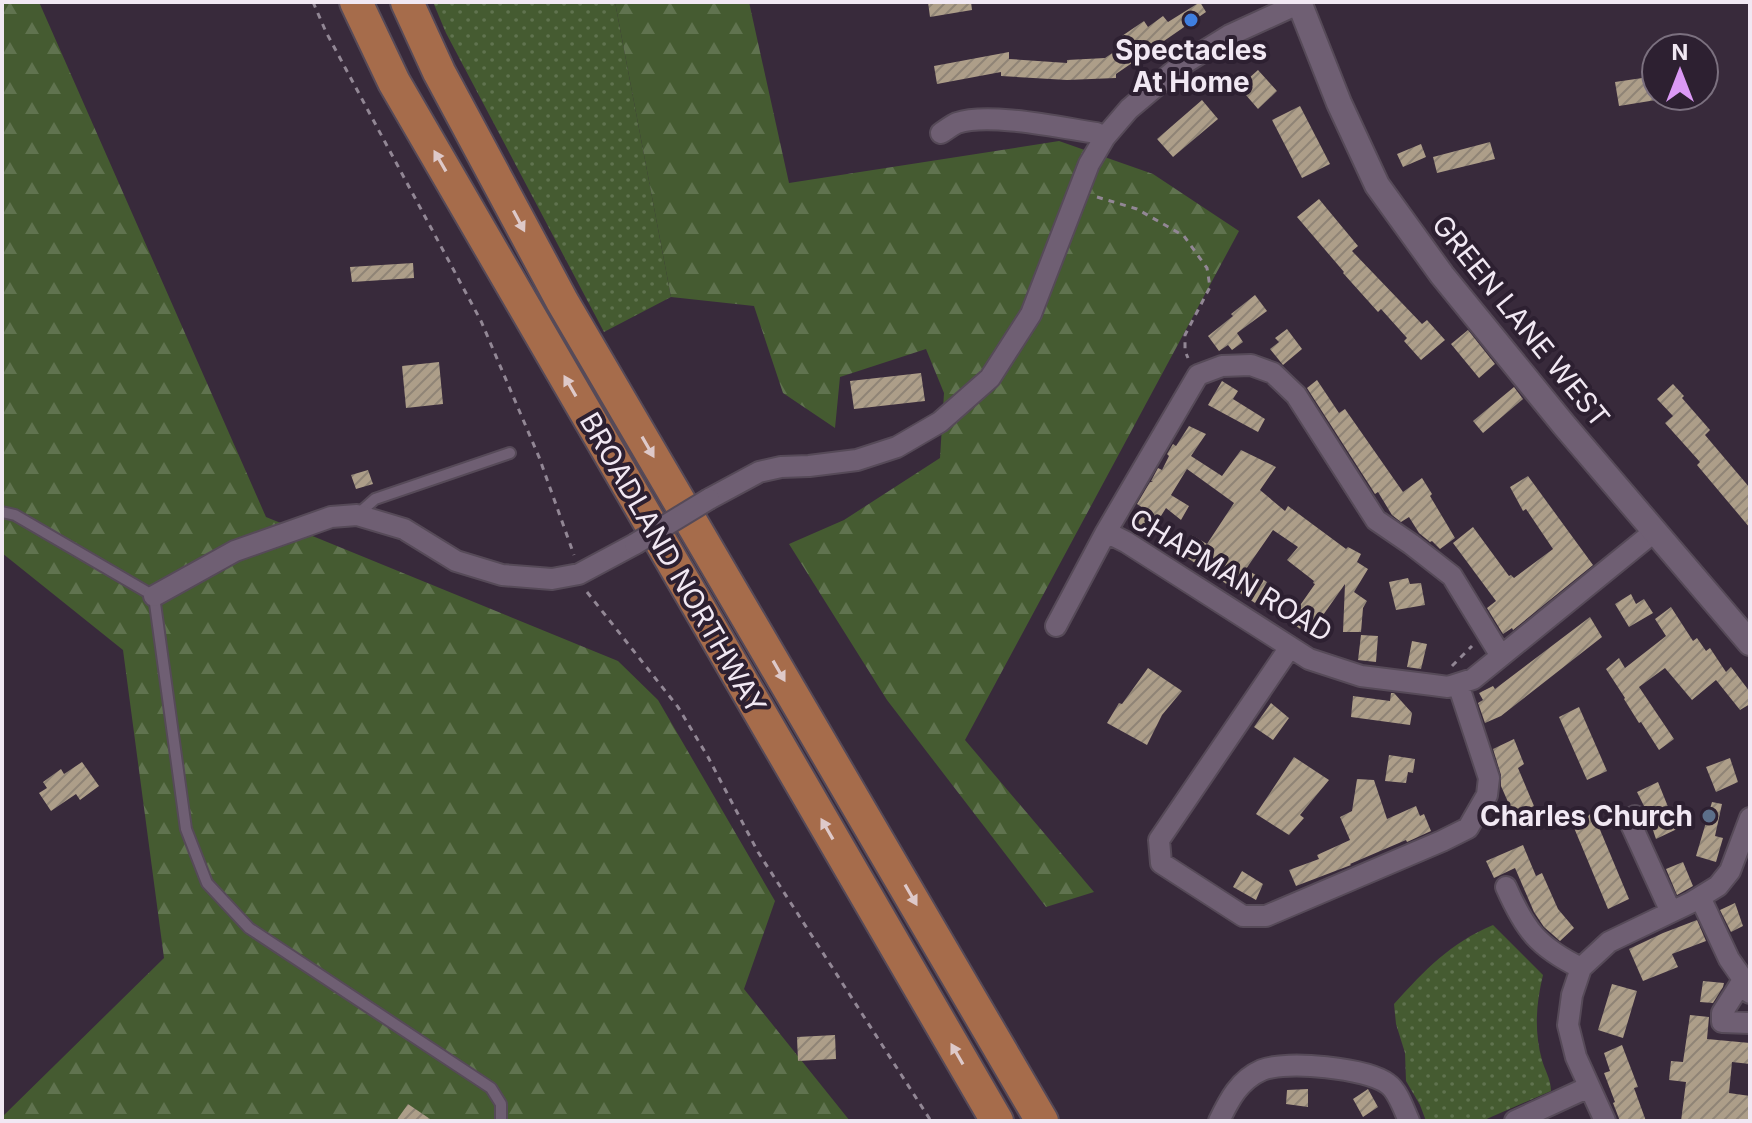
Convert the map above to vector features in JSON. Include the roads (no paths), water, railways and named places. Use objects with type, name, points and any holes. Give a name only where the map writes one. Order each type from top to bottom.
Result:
[{"type":"highway","name":"BROADLAND NORTHWAY","points":[[356,2],[394,82],[997,1121]]},
{"type":"highway","name":"BROADLAND NORTHWAY","points":[[407,2],[439,72],[562,301],[1042,1121]]},
{"type":"street","points":[[154,596],[235,551],[331,517],[357,515],[404,529],[456,561],[502,575],[552,579],[579,574],[759,472],[857,460],[897,447],[940,422],[990,378],[1031,314],[1089,164],[1105,137],[1129,109],[1180,66],[1230,35],[1300,2]]},
{"type":"street","name":"GREEN LANE WEST","points":[[1300,2],[1339,103],[1377,185],[1442,275],[1564,425],[1750,643]]},
{"type":"street","points":[[941,133],[957,123],[978,120],[1018,121],[1105,137]]},
{"type":"street","points":[[1056,626],[1106,532],[1198,375],[1222,366],[1251,365],[1273,373],[1296,395],[1376,520],[1452,576],[1501,656]]},
{"type":"street","name":"CHAPMAN ROAD","points":[[1106,532],[1309,659],[1361,676],[1448,687],[1473,679],[1655,531]]},
{"type":"street","points":[[1290,647],[1159,840],[1161,863],[1243,916],[1266,916],[1468,828],[1487,795],[1489,778],[1458,684]]},
{"type":"street","points":[[1635,816],[1629,820],[1671,912]]},
{"type":"street","points":[[1605,1121],[1576,1057],[1568,1025],[1572,995],[1581,968],[1609,942],[1718,886],[1730,871],[1750,818]]},
{"type":"street","points":[[1506,887],[1528,929],[1540,943],[1581,968]]},
{"type":"street","points":[[1700,897],[1729,959],[1747,986],[1722,1013],[1722,1022],[1750,1023]]},
{"type":"street","points":[[1219,1121],[1241,1084],[1261,1070],[1281,1066],[1369,1073],[1391,1085],[1409,1121]]},
{"type":"street","points":[[1515,1121],[1589,1087]]},
{"type":"lane","points":[[357,515],[375,499],[510,453]]},
{"type":"lane","points":[[2,512],[15,515],[154,596],[186,829],[207,883],[249,928],[491,1088],[501,1104],[501,1121]]},
{"type":"place","name":"Spectacles At Home","points":[[1191,20]]},
{"type":"place","name":"Charles Church","points":[[1709,816]]}]
